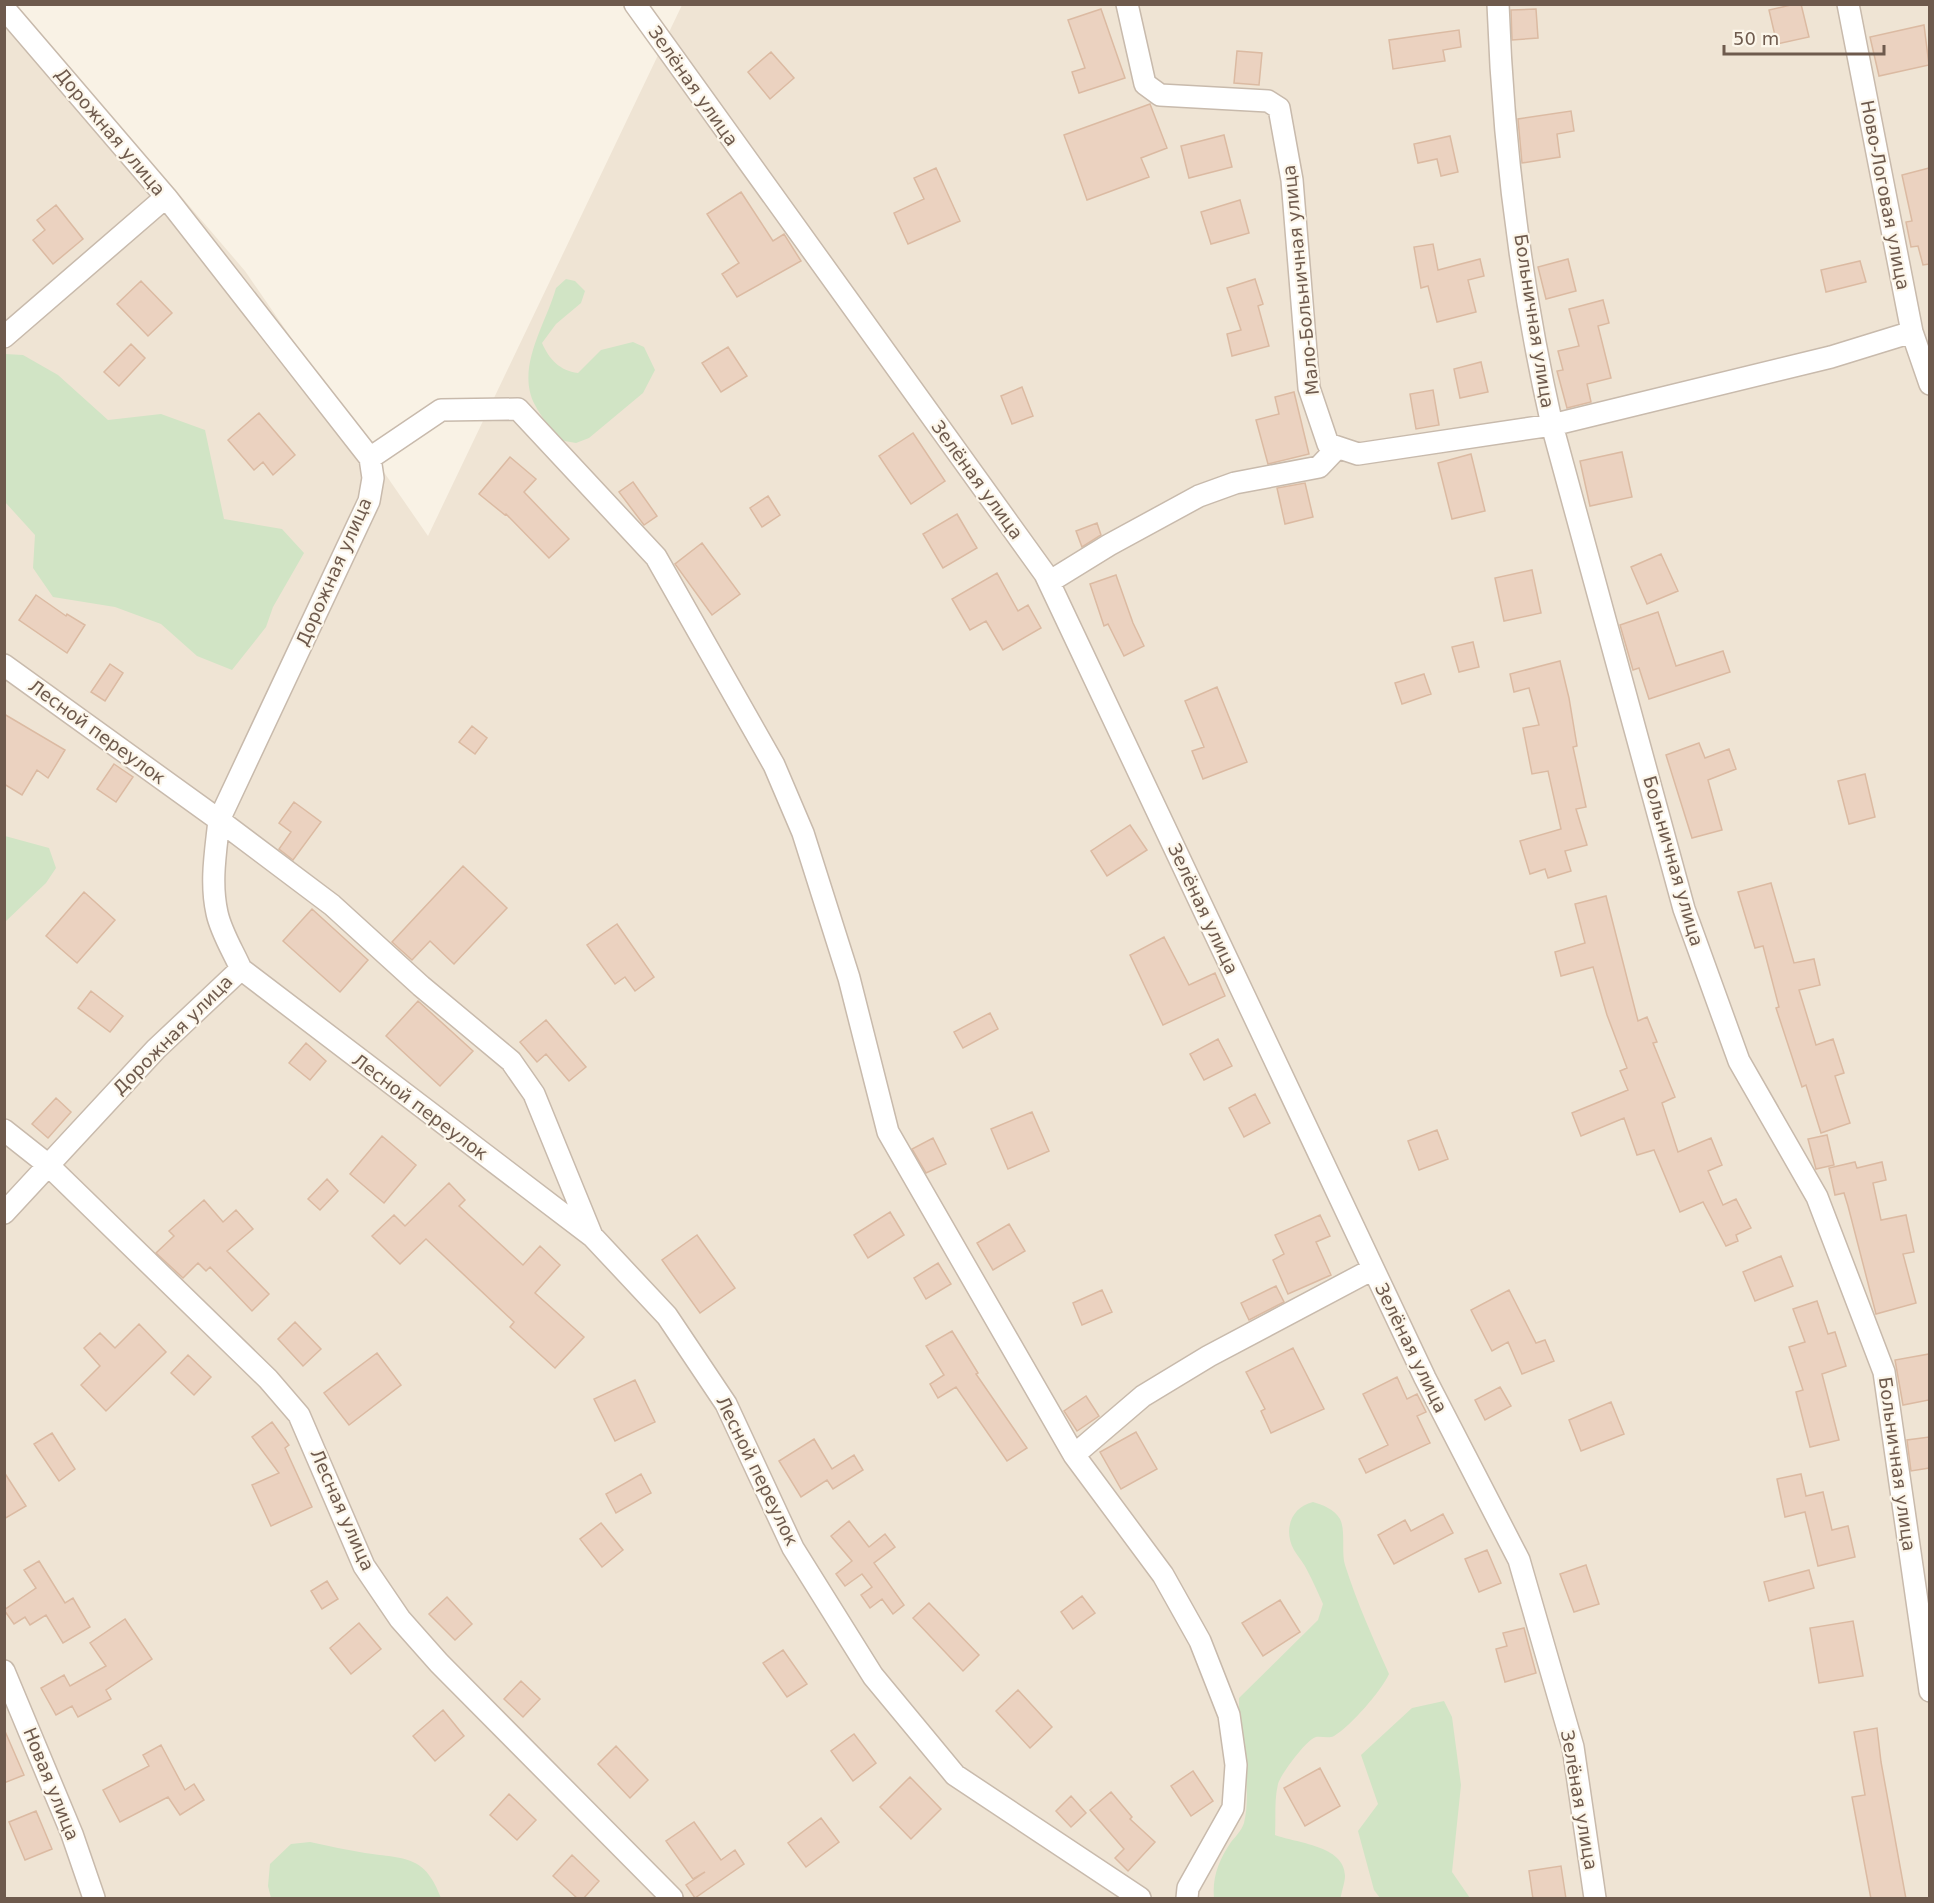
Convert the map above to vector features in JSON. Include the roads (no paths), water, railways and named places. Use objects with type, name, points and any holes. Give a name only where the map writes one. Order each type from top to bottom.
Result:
[{"type":"street","name":"Зелёная улица","points":[[635,4],[1049,582],[1425,1378],[1520,1560],[1573,1748],[1595,1899]]},
{"type":"street","name":"Мало-Больничная улица","points":[[1127,4],[1145,84],[1160,95],[1268,101],[1279,108],[1292,180],[1310,388],[1328,444],[1337,448]]},
{"type":"street","name":"Больничная улица","points":[[1498,4],[1502,103],[1537,358],[1552,425],[1684,909],[1739,1061],[1817,1197],[1884,1372],[1929,1691]]},
{"type":"street","name":"Ново-Логовая улица","points":[[1848,4],[1912,332],[1929,384]]},
{"type":"street","name":"Дорожная улица","points":[[4,8],[166,197],[370,458],[373,478],[369,501],[219,819],[214,874],[217,915],[241,969],[156,1049],[4,1213]]},
{"type":"street","points":[[4,337],[166,197]]},
{"type":"street","points":[[1049,582],[1109,545],[1199,496],[1235,483],[1318,468],[1337,448],[1358,454],[1552,425],[1832,357],[1912,332]]},
{"type":"street","points":[[370,458],[441,410],[518,409],[656,557],[774,765],[803,833],[849,978],[888,1132],[1074,1455],[1163,1575],[1200,1641],[1228,1715],[1236,1765],[1233,1808],[1188,1888],[1187,1899]]},
{"type":"street","name":"Лесной переулок","points":[[4,665],[219,819],[332,905],[420,986],[511,1061],[534,1094],[593,1237]]},
{"type":"street","name":"Лесной переулок","points":[[241,969],[593,1237],[667,1316],[726,1404],[793,1548],[873,1676],[955,1775],[1140,1899]]},
{"type":"street","name":"Лесная улица","points":[[4,1130],[47,1164],[268,1379],[299,1415],[364,1566],[400,1619],[438,1663],[672,1899]]},
{"type":"street","points":[[1074,1455],[1143,1396],[1209,1356],[1373,1269]]},
{"type":"street","name":"Новая улица","points":[[4,1671],[72,1834],[94,1899]]}]
